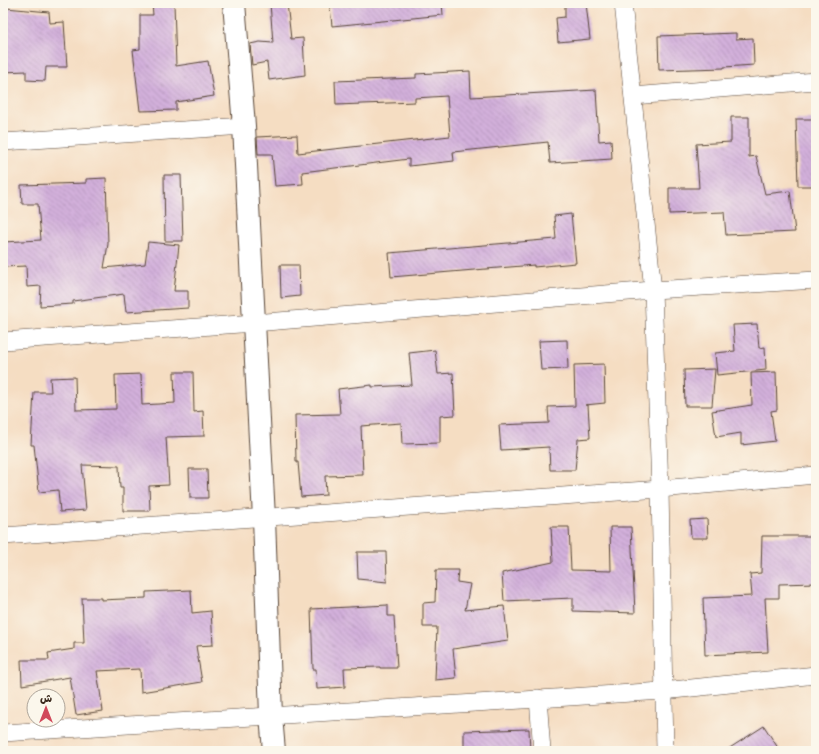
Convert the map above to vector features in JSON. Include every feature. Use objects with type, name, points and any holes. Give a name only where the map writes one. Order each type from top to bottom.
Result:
[{"type":"main road","points":[[234,3],[244,126],[264,518],[271,716],[274,751]]},
{"type":"street","points":[[623,3],[652,290],[660,488],[665,751]]},
{"type":"street","points":[[633,96],[816,81]]},
{"type":"street","points":[[3,142],[244,126]]},
{"type":"street","points":[[3,341],[254,323],[652,290],[816,280]]},
{"type":"street","points":[[3,536],[264,518],[816,475]]},
{"type":"street","points":[[3,733],[664,691],[816,677]]},
{"type":"street","points":[[538,698],[542,751]]},
{"type":"building","points":[[152,3],[174,3],[176,66],[208,61],[214,96],[176,102],[176,110],[140,111],[133,50],[140,49],[140,15],[153,15]]},
{"type":"building","points":[[270,3],[287,3],[291,39],[303,38],[305,75],[269,80],[267,62],[252,65],[250,44],[260,42],[273,43]]},
{"type":"building","points":[[368,3],[442,3],[443,15],[332,26],[330,7]]},
{"type":"building","points":[[565,3],[586,3],[590,39],[558,42],[556,18],[565,17]]},
{"type":"building","points":[[6,8],[49,12],[50,23],[64,22],[67,67],[46,67],[45,81],[26,80],[26,71],[3,72]]},
{"type":"building","points":[[736,33],[736,39],[753,38],[754,65],[724,68],[659,70],[658,36]]},
{"type":"building","points":[[470,71],[471,97],[596,90],[599,141],[611,140],[612,159],[550,163],[548,142],[453,152],[454,161],[409,166],[409,159],[302,172],[303,184],[275,186],[272,154],[258,154],[257,137],[297,135],[298,153],[450,136],[447,96],[415,98],[415,102],[336,105],[335,81],[416,78],[416,74]]},
{"type":"building","points":[[731,117],[749,117],[749,157],[756,156],[765,194],[790,191],[795,232],[726,235],[724,212],[669,214],[669,188],[699,188],[696,144],[731,142]]},
{"type":"building","points":[[796,119],[816,119],[816,186],[798,186]]},
{"type":"building","points":[[164,175],[181,175],[183,241],[165,241]]},
{"type":"building","points":[[106,178],[108,244],[104,268],[145,264],[148,242],[179,245],[174,291],[188,291],[188,308],[126,312],[124,294],[73,301],[73,304],[40,306],[41,286],[27,287],[26,266],[3,267],[3,242],[41,240],[38,204],[22,204],[21,185],[86,183],[86,179]]},
{"type":"building","points":[[571,214],[576,263],[391,277],[389,253],[556,239],[554,216]]},
{"type":"building","points":[[280,265],[299,265],[300,296],[281,298]]},
{"type":"building","points":[[757,324],[759,348],[765,347],[766,370],[717,375],[715,353],[735,351],[733,325]]},
{"type":"building","points":[[567,340],[568,369],[541,370],[539,341]]},
{"type":"building","points":[[435,350],[438,374],[453,373],[455,415],[440,416],[440,443],[402,444],[401,423],[361,426],[363,475],[325,476],[326,495],[301,497],[298,462],[296,462],[295,415],[340,414],[338,389],[372,385],[372,387],[412,385],[409,353]]},
{"type":"building","points":[[604,364],[605,403],[585,405],[588,405],[590,438],[578,439],[575,470],[550,470],[549,447],[501,450],[499,425],[549,423],[548,407],[575,406],[574,365]]},
{"type":"building","points":[[715,369],[712,406],[685,406],[684,370]]},
{"type":"building","points":[[174,372],[193,372],[194,412],[203,411],[204,436],[166,437],[169,485],[149,486],[150,511],[123,511],[123,488],[120,488],[119,466],[82,465],[86,510],[60,512],[58,490],[39,492],[34,445],[31,445],[34,392],[51,392],[50,378],[75,377],[76,410],[116,409],[115,375],[141,374],[142,405],[175,403]]},
{"type":"building","points":[[776,372],[777,410],[771,411],[775,441],[741,445],[741,433],[716,437],[712,411],[752,405],[751,373]]},
{"type":"building","points":[[189,469],[207,469],[208,498],[190,498]]},
{"type":"building","points":[[707,519],[708,538],[691,538],[690,520]]},
{"type":"building","points":[[551,527],[569,527],[571,570],[611,571],[610,527],[631,527],[635,613],[573,611],[573,598],[504,601],[502,573],[553,562]]},
{"type":"building","points":[[762,536],[816,536],[816,583],[779,584],[779,598],[765,598],[768,652],[705,655],[703,598],[752,596],[750,574],[761,573]]},
{"type":"building","points":[[357,552],[386,552],[387,582],[358,579]]},
{"type":"building","points":[[436,570],[458,570],[457,582],[470,584],[465,610],[504,606],[508,641],[453,649],[456,678],[435,680],[437,627],[423,627],[423,603],[435,602]]},
{"type":"building","points":[[191,590],[192,613],[211,611],[213,645],[196,646],[202,682],[141,692],[140,669],[97,671],[103,711],[76,715],[70,677],[22,685],[21,660],[49,660],[48,653],[74,649],[74,643],[84,643],[82,598],[101,598],[101,600],[146,598],[146,592]]},
{"type":"building","points":[[388,605],[388,616],[394,616],[397,668],[344,668],[345,687],[317,689],[316,669],[313,669],[311,609]]},
{"type":"building","points":[[764,726],[780,751],[725,751]]},
{"type":"building","points":[[529,729],[530,751],[495,751],[495,749],[464,751],[464,731]]}]
